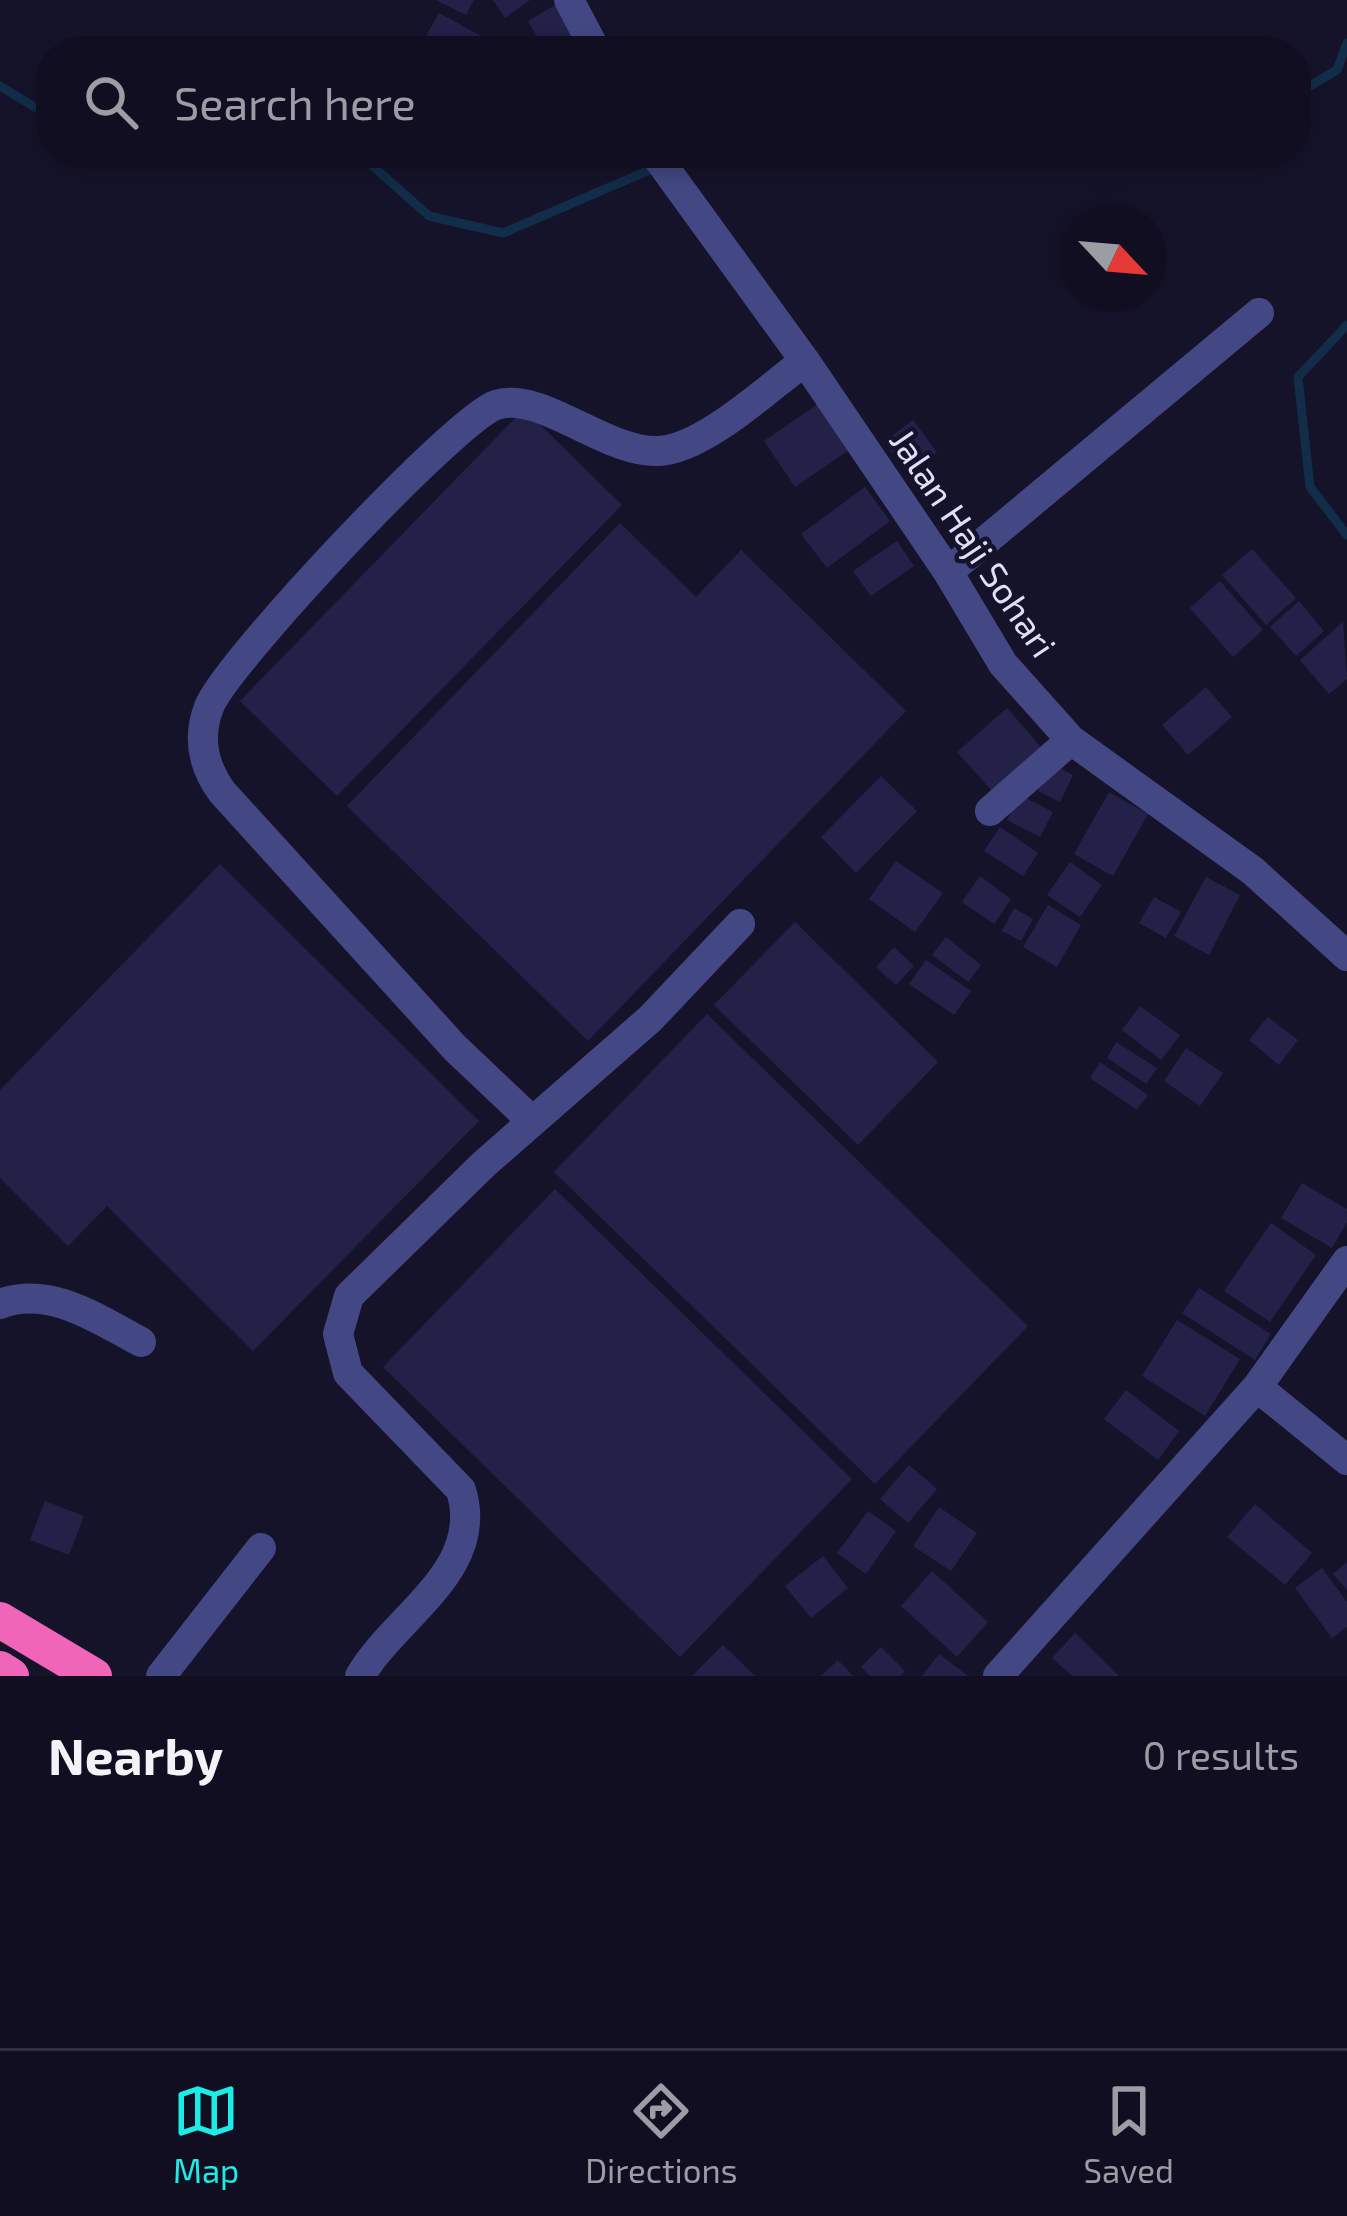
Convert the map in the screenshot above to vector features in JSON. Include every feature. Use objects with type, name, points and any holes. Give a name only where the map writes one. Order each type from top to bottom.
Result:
[{"type":"highway","points":[[0,1620],[94,1676]]},
{"type":"highway","points":[[0,1669],[10,1676]]},
{"type":"street","points":[[569,0],[588,36]]},
{"type":"street","name":"Jalan Haji Sohari","points":[[663,168],[805,361],[948,572],[1003,664],[1071,740],[1253,872],[1347,956]]},
{"type":"street","points":[[948,572],[1258,313]]},
{"type":"street","points":[[532,1120],[455,1048],[222,792],[203,752],[210,704],[235,666],[283,614],[449,439],[481,413],[496,405],[522,404],[609,442],[658,451],[706,432],[805,361]]},
{"type":"street","points":[[990,811],[1071,740]]},
{"type":"street","points":[[360,1676],[458,1557],[468,1511],[461,1490],[347,1373],[340,1317],[362,1278],[650,1018],[740,924]]},
{"type":"street","points":[[998,1676],[1023,1642],[1132,1529],[1256,1387],[1347,1261]]},
{"type":"street","points":[[0,1304],[29,1298],[59,1303],[140,1342]]},
{"type":"street","points":[[1256,1387],[1347,1460]]},
{"type":"street","points":[[160,1676],[261,1548]]},
{"type":"building","points":[[436,0],[474,0],[466,15]]},
{"type":"building","points":[[493,0],[530,0],[505,18]]},
{"type":"building","points":[[560,2],[578,36],[536,36],[528,21]]},
{"type":"building","points":[[439,13],[481,36],[426,36]]},
{"type":"building","points":[[818,404],[849,450],[795,487],[764,441]]},
{"type":"building","points":[[524,409],[622,505],[337,796],[240,701]]},
{"type":"building","points":[[913,420],[937,452],[908,474],[884,442]]},
{"type":"building","points":[[865,487],[890,521],[827,568],[801,534]]},
{"type":"building","points":[[620,523],[696,597],[741,550],[906,711],[588,1041],[347,806]]},
{"type":"building","points":[[897,541],[914,566],[871,596],[853,571]]},
{"type":"building","points":[[1252,549],[1296,598],[1266,625],[1222,575]]},
{"type":"building","points":[[1220,581],[1263,630],[1233,657],[1190,608]]},
{"type":"building","points":[[1299,601],[1324,631],[1296,656],[1270,627]]},
{"type":"building","points":[[1343,622],[1347,679],[1329,694],[1300,660]]},
{"type":"building","points":[[1206,687],[1232,717],[1188,755],[1162,725]]},
{"type":"building","points":[[1007,708],[1042,748],[993,792],[957,752]]},
{"type":"building","points":[[1052,764],[1073,775],[1060,802],[1038,791]]},
{"type":"building","points":[[881,776],[917,811],[856,873],[821,837]]},
{"type":"building","points":[[1109,792],[1148,814],[1113,876],[1074,854]]},
{"type":"building","points":[[1020,795],[1053,812],[1040,837],[1007,820]]},
{"type":"building","points":[[1000,827],[1038,853],[1023,876],[984,851]]},
{"type":"building","points":[[896,861],[943,893],[915,932],[869,899]]},
{"type":"building","points":[[1070,862],[1102,885],[1080,917],[1047,895]]},
{"type":"building","points":[[220,864],[479,1121],[253,1351],[107,1206],[68,1246],[0,1178],[0,1090]]},
{"type":"building","points":[[980,876],[1011,899],[994,924],[962,902]]},
{"type":"building","points":[[1206,877],[1240,895],[1209,955],[1174,936]]},
{"type":"building","points":[[1154,897],[1181,912],[1166,938],[1139,923]]},
{"type":"building","points":[[1048,905],[1081,925],[1057,967],[1023,947]]},
{"type":"building","points":[[1014,908],[1033,919],[1021,941],[1002,931]]},
{"type":"building","points":[[795,922],[938,1062],[858,1145],[714,1005]]},
{"type":"building","points":[[946,937],[981,965],[968,982],[932,955]]},
{"type":"building","points":[[894,947],[914,966],[896,985],[876,967]]},
{"type":"building","points":[[926,960],[971,991],[954,1015],[909,984]]},
{"type":"building","points":[[1140,1006],[1180,1035],[1161,1060],[1122,1030]]},
{"type":"building","points":[[707,1014],[1028,1326],[875,1484],[554,1172]]},
{"type":"building","points":[[1268,1017],[1298,1040],[1279,1065],[1249,1040]]},
{"type":"building","points":[[1116,1042],[1157,1068],[1146,1084],[1107,1058]]},
{"type":"building","points":[[1186,1048],[1223,1073],[1200,1106],[1164,1081]]},
{"type":"building","points":[[1100,1062],[1148,1095],[1137,1110],[1090,1078]]},
{"type":"building","points":[[1302,1183],[1347,1209],[1347,1222],[1332,1248],[1281,1218]]},
{"type":"building","points":[[555,1189],[852,1479],[680,1657],[383,1367]]},
{"type":"building","points":[[1271,1223],[1316,1255],[1270,1322],[1224,1291]]},
{"type":"building","points":[[1199,1288],[1271,1334],[1255,1360],[1182,1313]]},
{"type":"building","points":[[1177,1320],[1240,1359],[1205,1416],[1142,1376]]},
{"type":"building","points":[[1126,1390],[1179,1431],[1158,1460],[1104,1419]]},
{"type":"building","points":[[909,1465],[937,1489],[908,1523],[880,1499]]},
{"type":"building","points":[[45,1501],[84,1516],[69,1555],[30,1540]]},
{"type":"building","points":[[1255,1504],[1312,1553],[1285,1585],[1227,1537]]},
{"type":"building","points":[[939,1507],[977,1533],[951,1571],[913,1546]]},
{"type":"building","points":[[868,1511],[896,1531],[866,1574],[837,1553]]},
{"type":"building","points":[[823,1556],[848,1588],[811,1618],[785,1586]]},
{"type":"building","points":[[1347,1562],[1347,1590],[1333,1574]]},
{"type":"building","points":[[1322,1568],[1347,1602],[1347,1627],[1332,1638],[1295,1588]]},
{"type":"building","points":[[932,1571],[988,1622],[957,1657],[901,1606]]},
{"type":"building","points":[[1075,1633],[1119,1676],[1072,1676],[1052,1658]]},
{"type":"building","points":[[723,1645],[755,1676],[692,1676]]},
{"type":"building","points":[[881,1647],[905,1671],[901,1676],[870,1676],[861,1667]]},
{"type":"building","points":[[939,1654],[968,1676],[922,1676]]},
{"type":"building","points":[[838,1660],[853,1676],[821,1676]]},
{"type":"waterway","points":[[1311,85],[1337,70],[1347,43]]},
{"type":"waterway","points":[[0,86],[36,108]]},
{"type":"waterway","points":[[375,168],[429,216],[503,233],[654,168]]},
{"type":"waterway","points":[[1347,325],[1298,377],[1310,487],[1347,535]]}]
